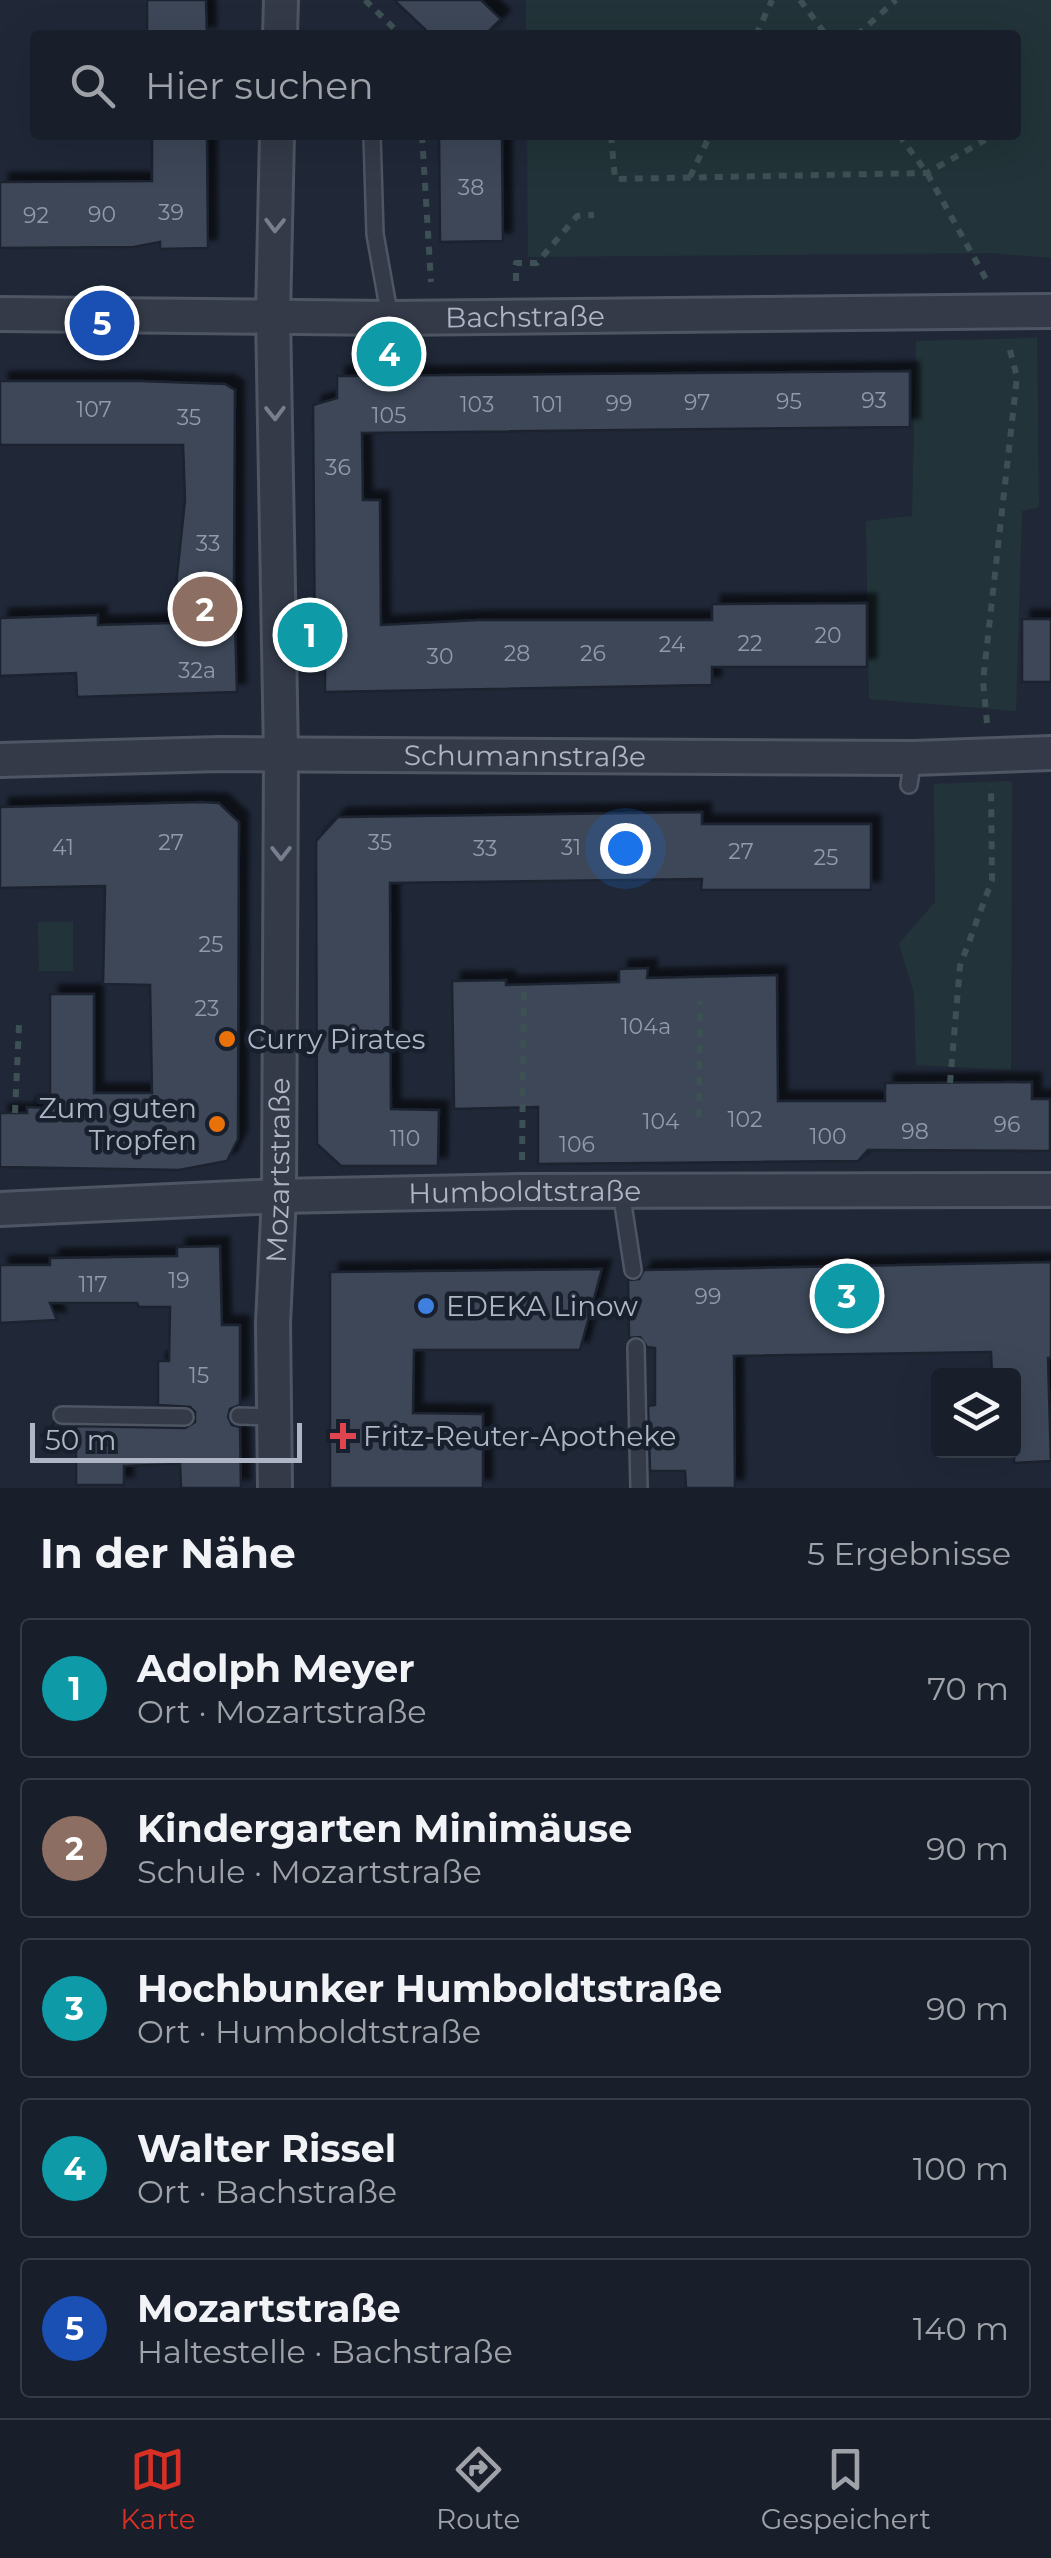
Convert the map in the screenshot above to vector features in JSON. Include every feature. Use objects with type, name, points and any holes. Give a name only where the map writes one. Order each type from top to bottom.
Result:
[{"type":"street","points":[[280,30],[281,0]]},
{"type":"street","name":"Mozartstraße","points":[[275,1488],[273,1323],[279,1196],[282,755],[273,316],[277,140]]},
{"type":"street","name":"Bachstraße","points":[[0,314],[390,318],[1051,312]]},
{"type":"street","name":"Schumannstraße","points":[[0,760],[282,755],[911,772],[990,753],[1051,753]]},
{"type":"street","name":"Humboldtstraße","points":[[0,1209],[279,1196],[521,1191],[1051,1190]]},
{"type":"lane","points":[[372,140],[375,234],[390,318]]},
{"type":"lane","points":[[621,1191],[634,1270]]},
{"type":"lane","points":[[636,1346],[639,1488]]},
{"type":"lane","points":[[62,1415],[185,1417]]},
{"type":"lane","points":[[240,1416],[274,1417]]},
{"type":"path","points":[[365,0],[393,30]]},
{"type":"path","points":[[758,30],[772,0]]},
{"type":"path","points":[[800,0],[822,30]]},
{"type":"path","points":[[863,30],[896,0]]},
{"type":"path","points":[[422,140],[431,282]]},
{"type":"path","points":[[612,140],[615,179],[928,173],[985,140]]},
{"type":"path","points":[[690,177],[708,140]]},
{"type":"path","points":[[903,140],[928,173],[985,277],[999,312],[1016,377],[983,681],[990,753],[992,880],[960,966],[950,1083]]},
{"type":"path","points":[[516,281],[516,263],[537,263],[577,216],[594,216]]},
{"type":"path","points":[[521,1191],[524,984]]},
{"type":"path","points":[[699,1117],[700,1002]]},
{"type":"path","points":[[15,1113],[19,1025]]},
{"type":"shaded area","points":[[526,0],[1051,0],[1051,258],[993,253],[528,257],[527,140],[1021,140],[1021,30],[526,30]]},
{"type":"shaded area","points":[[1037,338],[1039,507],[1022,511],[1016,711],[869,699],[866,521],[912,516],[916,341]]},
{"type":"shaded area","points":[[1012,781],[1011,1070],[916,1065],[914,993],[899,944],[935,902],[934,784]]},
{"type":"shaded area","points":[[38,922],[73,922],[73,971],[39,971]]},
{"type":"building","points":[[147,0],[206,0],[207,30],[147,30]]},
{"type":"building","points":[[394,0],[481,0],[501,19],[490,30],[426,30]]},
{"type":"building","points":[[152,140],[207,140],[208,248],[160,249],[160,242],[134,247],[0,248],[0,182],[152,181]]},
{"type":"building","points":[[439,140],[502,140],[503,241],[440,242]]},
{"type":"building","points":[[910,371],[910,427],[362,433],[363,500],[380,500],[381,625],[478,620],[712,620],[712,604],[867,603],[867,667],[712,667],[712,685],[325,692],[325,669],[315,669],[313,405],[337,398],[337,376]]},
{"type":"building","points":[[0,381],[225,384],[235,390],[237,692],[77,697],[76,673],[0,676],[0,618],[98,615],[98,625],[172,623],[185,500],[183,445],[0,445]]},
{"type":"building","points":[[1022,619],[1051,619],[1051,682],[1022,682]]},
{"type":"building","points":[[219,803],[239,822],[238,1139],[227,1161],[179,1170],[0,1167],[0,1113],[27,1113],[27,1107],[50,1108],[50,994],[94,994],[94,1093],[152,1093],[150,985],[103,984],[105,886],[0,888],[0,807]]},
{"type":"building","points":[[702,812],[702,824],[871,824],[871,890],[701,890],[702,879],[390,883],[391,1109],[439,1110],[438,1166],[341,1166],[317,1144],[316,841],[338,817]]},
{"type":"building","points":[[648,968],[647,978],[777,975],[778,1101],[885,1101],[885,1083],[1032,1082],[1032,1099],[1050,1099],[1050,1151],[868,1150],[858,1161],[538,1164],[538,1107],[454,1109],[452,981],[506,980],[506,985],[619,982],[619,969]]},
{"type":"building","points":[[220,1246],[222,1325],[240,1325],[240,1405],[230,1409],[228,1417],[232,1425],[240,1427],[241,1488],[181,1488],[180,1464],[124,1466],[124,1485],[76,1485],[76,1426],[185,1428],[195,1422],[195,1412],[190,1407],[158,1405],[158,1361],[169,1361],[170,1307],[50,1303],[57,1320],[0,1323],[0,1265],[50,1265],[50,1258],[177,1256],[177,1247]]},
{"type":"building","points":[[1051,1262],[1051,1461],[1014,1463],[1014,1458],[1021,1458],[1021,1368],[992,1368],[991,1352],[734,1356],[735,1488],[686,1488],[685,1471],[650,1471],[648,1406],[655,1405],[655,1348],[647,1347],[640,1337],[629,1338],[628,1280],[639,1279],[644,1270]]},
{"type":"building","points":[[602,1269],[580,1350],[414,1350],[413,1413],[483,1414],[483,1488],[330,1488],[330,1272]]},
{"type":"place","name":"Mozartstraße","points":[[102,323]]},
{"type":"place","name":"Walter Rissel","points":[[389,354]]},
{"type":"place","name":"Kindergarten Minimäuse","points":[[205,609]]},
{"type":"place","name":"Adolph Meyer","points":[[310,635]]},
{"type":"place","name":"Curry Pirates","points":[[227,1039]]},
{"type":"place","name":"Zum guten Tropfen","points":[[217,1124]]},
{"type":"place","name":"Hochbunker Humboldtstraße","points":[[847,1296]]},
{"type":"place","name":"EDEKA Linow","points":[[426,1306]]},
{"type":"place","name":"Fritz-Reuter-Apotheke","points":[[343,1436]]}]
